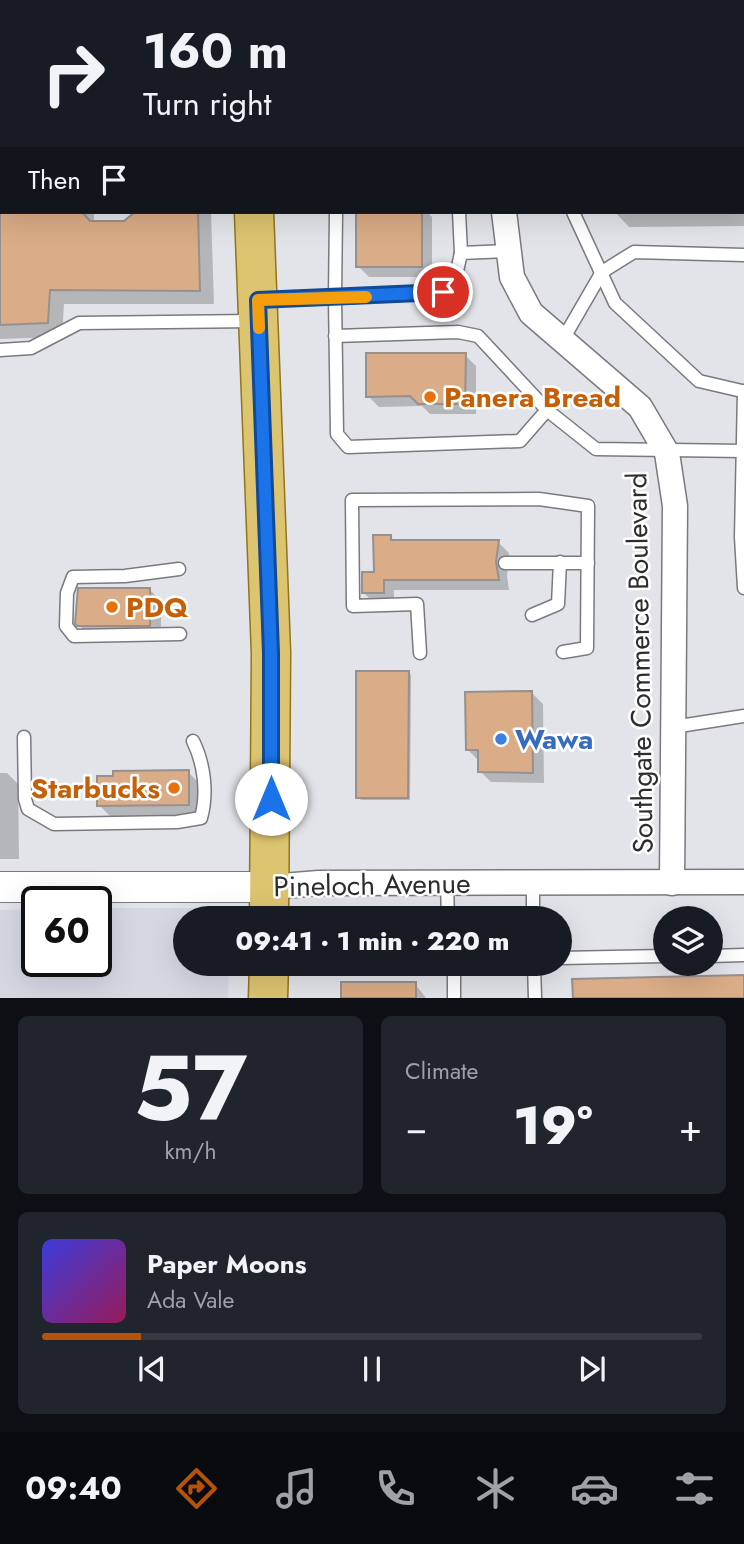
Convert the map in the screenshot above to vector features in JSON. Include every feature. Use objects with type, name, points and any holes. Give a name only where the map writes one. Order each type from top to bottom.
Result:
[{"type":"main road","points":[[254,214],[271,653],[270,903]]},
{"type":"main road","points":[[268,998],[269,976]]},
{"type":"street","name":"Southgate Commerce Boulevard","points":[[504,214],[512,277],[531,313],[640,407],[667,453],[675,506],[672,883]]},
{"type":"street","name":"Pineloch Avenue","points":[[0,887],[270,903],[447,883],[744,882]]},
{"type":"lane","points":[[336,214],[337,433],[348,447],[520,442],[547,410]]},
{"type":"lane","points":[[0,350],[31,348],[79,323],[258,311],[335,298],[443,292],[457,271],[461,253],[459,214]]},
{"type":"lane","points":[[574,214],[615,303],[699,381],[743,391],[741,537],[744,588]]},
{"type":"lane","points":[[461,253],[508,251]]},
{"type":"lane","points":[[562,341],[602,272],[634,252],[744,255]]},
{"type":"lane","points":[[335,335],[458,332],[478,336],[547,410],[596,449],[667,453],[744,451]]},
{"type":"lane","points":[[420,653],[417,604],[353,606],[352,500],[539,499],[588,506],[587,649],[563,652]]},
{"type":"lane","points":[[532,615],[558,604],[560,562]]},
{"type":"lane","points":[[505,563],[588,563]]},
{"type":"lane","points":[[179,569],[125,576],[73,577],[66,593],[66,626],[74,636],[180,634]]},
{"type":"lane","points":[[673,727],[744,716]]},
{"type":"lane","points":[[24,737],[25,799],[28,808],[54,824],[177,822],[201,818],[204,807],[201,758],[193,741]]},
{"type":"lane","points":[[447,883],[448,906]]},
{"type":"lane","points":[[533,883],[533,906]]},
{"type":"lane","points":[[723,956],[744,955]]},
{"type":"lane","points":[[572,958],[653,956]]},
{"type":"lane","points":[[454,976],[454,998]]},
{"type":"lane","points":[[534,976],[535,998]]},
{"type":"shaded area","points":[[112,908],[173,908],[173,976],[229,976],[228,998],[0,998],[0,910],[21,909],[21,977],[112,977]]},
{"type":"building","points":[[0,214],[84,214],[90,221],[124,221],[133,214],[198,214],[200,291],[50,290],[48,323],[0,325]]},
{"type":"building","points":[[356,214],[422,214],[422,267],[356,267]]},
{"type":"building","points":[[366,353],[466,353],[465,404],[418,404],[410,396],[366,397]]},
{"type":"building","points":[[373,535],[391,535],[391,540],[499,540],[496,562],[499,580],[384,580],[384,593],[362,593],[362,572],[374,572]]},
{"type":"building","points":[[78,588],[150,588],[150,626],[77,626]]},
{"type":"building","points":[[356,671],[409,671],[408,798],[356,798]]},
{"type":"building","points":[[532,691],[533,773],[478,772],[478,750],[466,750],[465,692]]},
{"type":"building","points":[[189,770],[189,805],[97,806],[97,776],[113,776],[113,771]]},
{"type":"building","points":[[744,975],[744,998],[573,998],[572,979]]},
{"type":"building","points":[[341,982],[416,982],[416,998],[341,998]]},
{"type":"slow traffic","points":[[259,328],[258,300],[366,297]]},
{"type":"place","name":"Panera Bread","points":[[430,397]]},
{"type":"place","name":"PDQ","points":[[112,607]]},
{"type":"place","name":"Wawa","points":[[501,739]]},
{"type":"place","name":"Starbucks","points":[[174,788]]},
{"type":"route","points":[[271,799],[270,594],[258,300],[443,292]]}]
